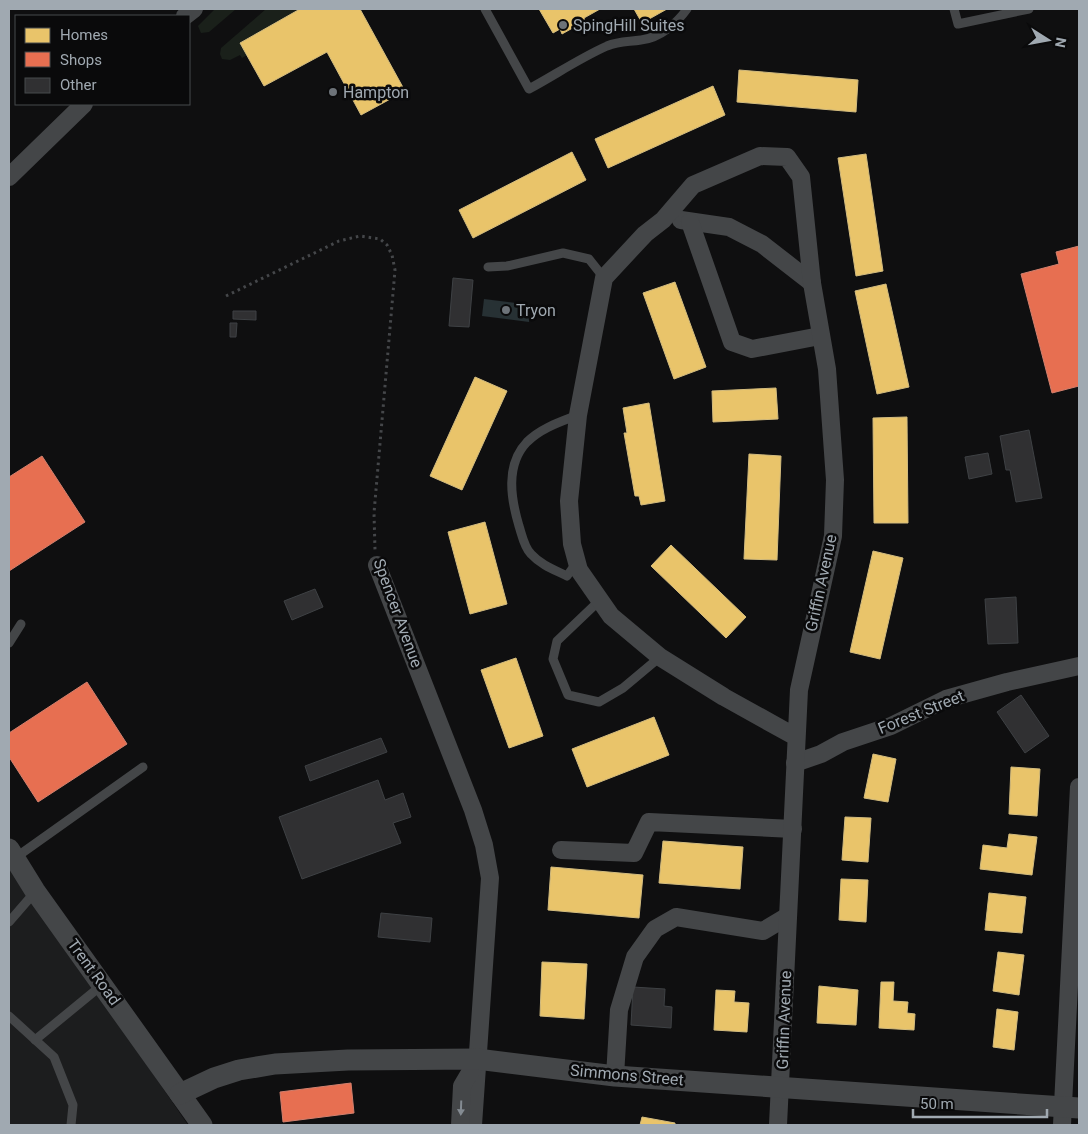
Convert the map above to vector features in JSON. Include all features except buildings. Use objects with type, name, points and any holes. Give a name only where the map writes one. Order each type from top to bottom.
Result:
[{"type":"street","points":[[9,177],[83,105]]},
{"type":"street","name":"Griffin Avenue","points":[[604,278],[693,186],[726,169],[760,156],[787,157],[801,177],[812,283],[827,369],[834,480],[833,536],[799,690],[778,1125]]},
{"type":"street","points":[[665,216],[690,222],[729,227],[762,244],[812,283]]},
{"type":"street","points":[[690,222],[732,342],[752,349],[820,336]]},
{"type":"street","points":[[604,278],[578,415],[569,501],[572,544],[579,570],[611,616],[660,657],[724,697],[796,737]]},
{"type":"street","name":"Spencer Avenue","points":[[377,565],[473,810],[484,845],[490,878],[473,1125]]},
{"type":"street","name":"Forest Street","points":[[795,763],[821,754],[843,742],[891,726],[946,699],[1007,682],[1079,666]]},
{"type":"street","points":[[1068,1114],[1079,786]]},
{"type":"street","points":[[561,850],[634,853],[649,822],[793,829]]},
{"type":"street","name":"Trent Road","points":[[12,853],[35,891],[202,1125]]},
{"type":"street","points":[[615,1076],[619,1010],[635,957],[655,929],[676,917],[763,931],[788,916]]},
{"type":"street","name":"Spencer Avenue","points":[[460,1125],[462,1086],[477,1059]]},
{"type":"street","name":"Simmons Street","points":[[180,1094],[214,1078],[239,1070],[275,1064],[348,1060],[477,1059],[615,1076],[781,1087],[1068,1114]]},
{"type":"lane","points":[[485,9],[529,89],[605,47],[620,41],[643,40],[653,37],[678,22],[688,9]]},
{"type":"lane","points":[[954,9],[958,24],[1029,9]]},
{"type":"lane","points":[[488,267],[507,266],[563,253],[589,259],[604,278]]},
{"type":"lane","points":[[577,562],[567,576],[541,563],[530,553],[523,540],[515,512],[511,483],[513,469],[527,443],[551,426],[578,415]]},
{"type":"lane","points":[[600,600],[557,641],[553,659],[568,695],[599,702],[623,688],[660,657]]},
{"type":"lane","points":[[9,643],[22,624]]},
{"type":"lane","points":[[12,853],[143,767]]},
{"type":"lane","points":[[9,922],[35,891]]},
{"type":"lane","points":[[35,1040],[102,985]]},
{"type":"lane","points":[[9,1016],[54,1057],[73,1105],[71,1125]]},
{"type":"path","name":"Spencer Avenue","points":[[226,296],[339,241],[360,236],[373,236],[388,245],[395,270],[374,513],[377,565]]},
{"type":"shaded area","points":[[215,9],[236,9],[209,32],[201,33],[198,26]]},
{"type":"shaded area","points":[[266,9],[300,9],[241,42],[247,55],[242,58],[240,55],[230,60],[222,59],[220,54],[221,48]]},
{"type":"shaded area","name":"Tryon","points":[[484,299],[531,305],[529,322],[482,316]]},
{"type":"shaded area","points":[[12,868],[188,1125],[9,1125],[9,873]]},
{"type":"place","name":"SpingHill Suites","points":[[563,25]]},
{"type":"place","name":"Hampton","points":[[333,92]]},
{"type":"place","name":"Tryon","points":[[506,310]]}]
